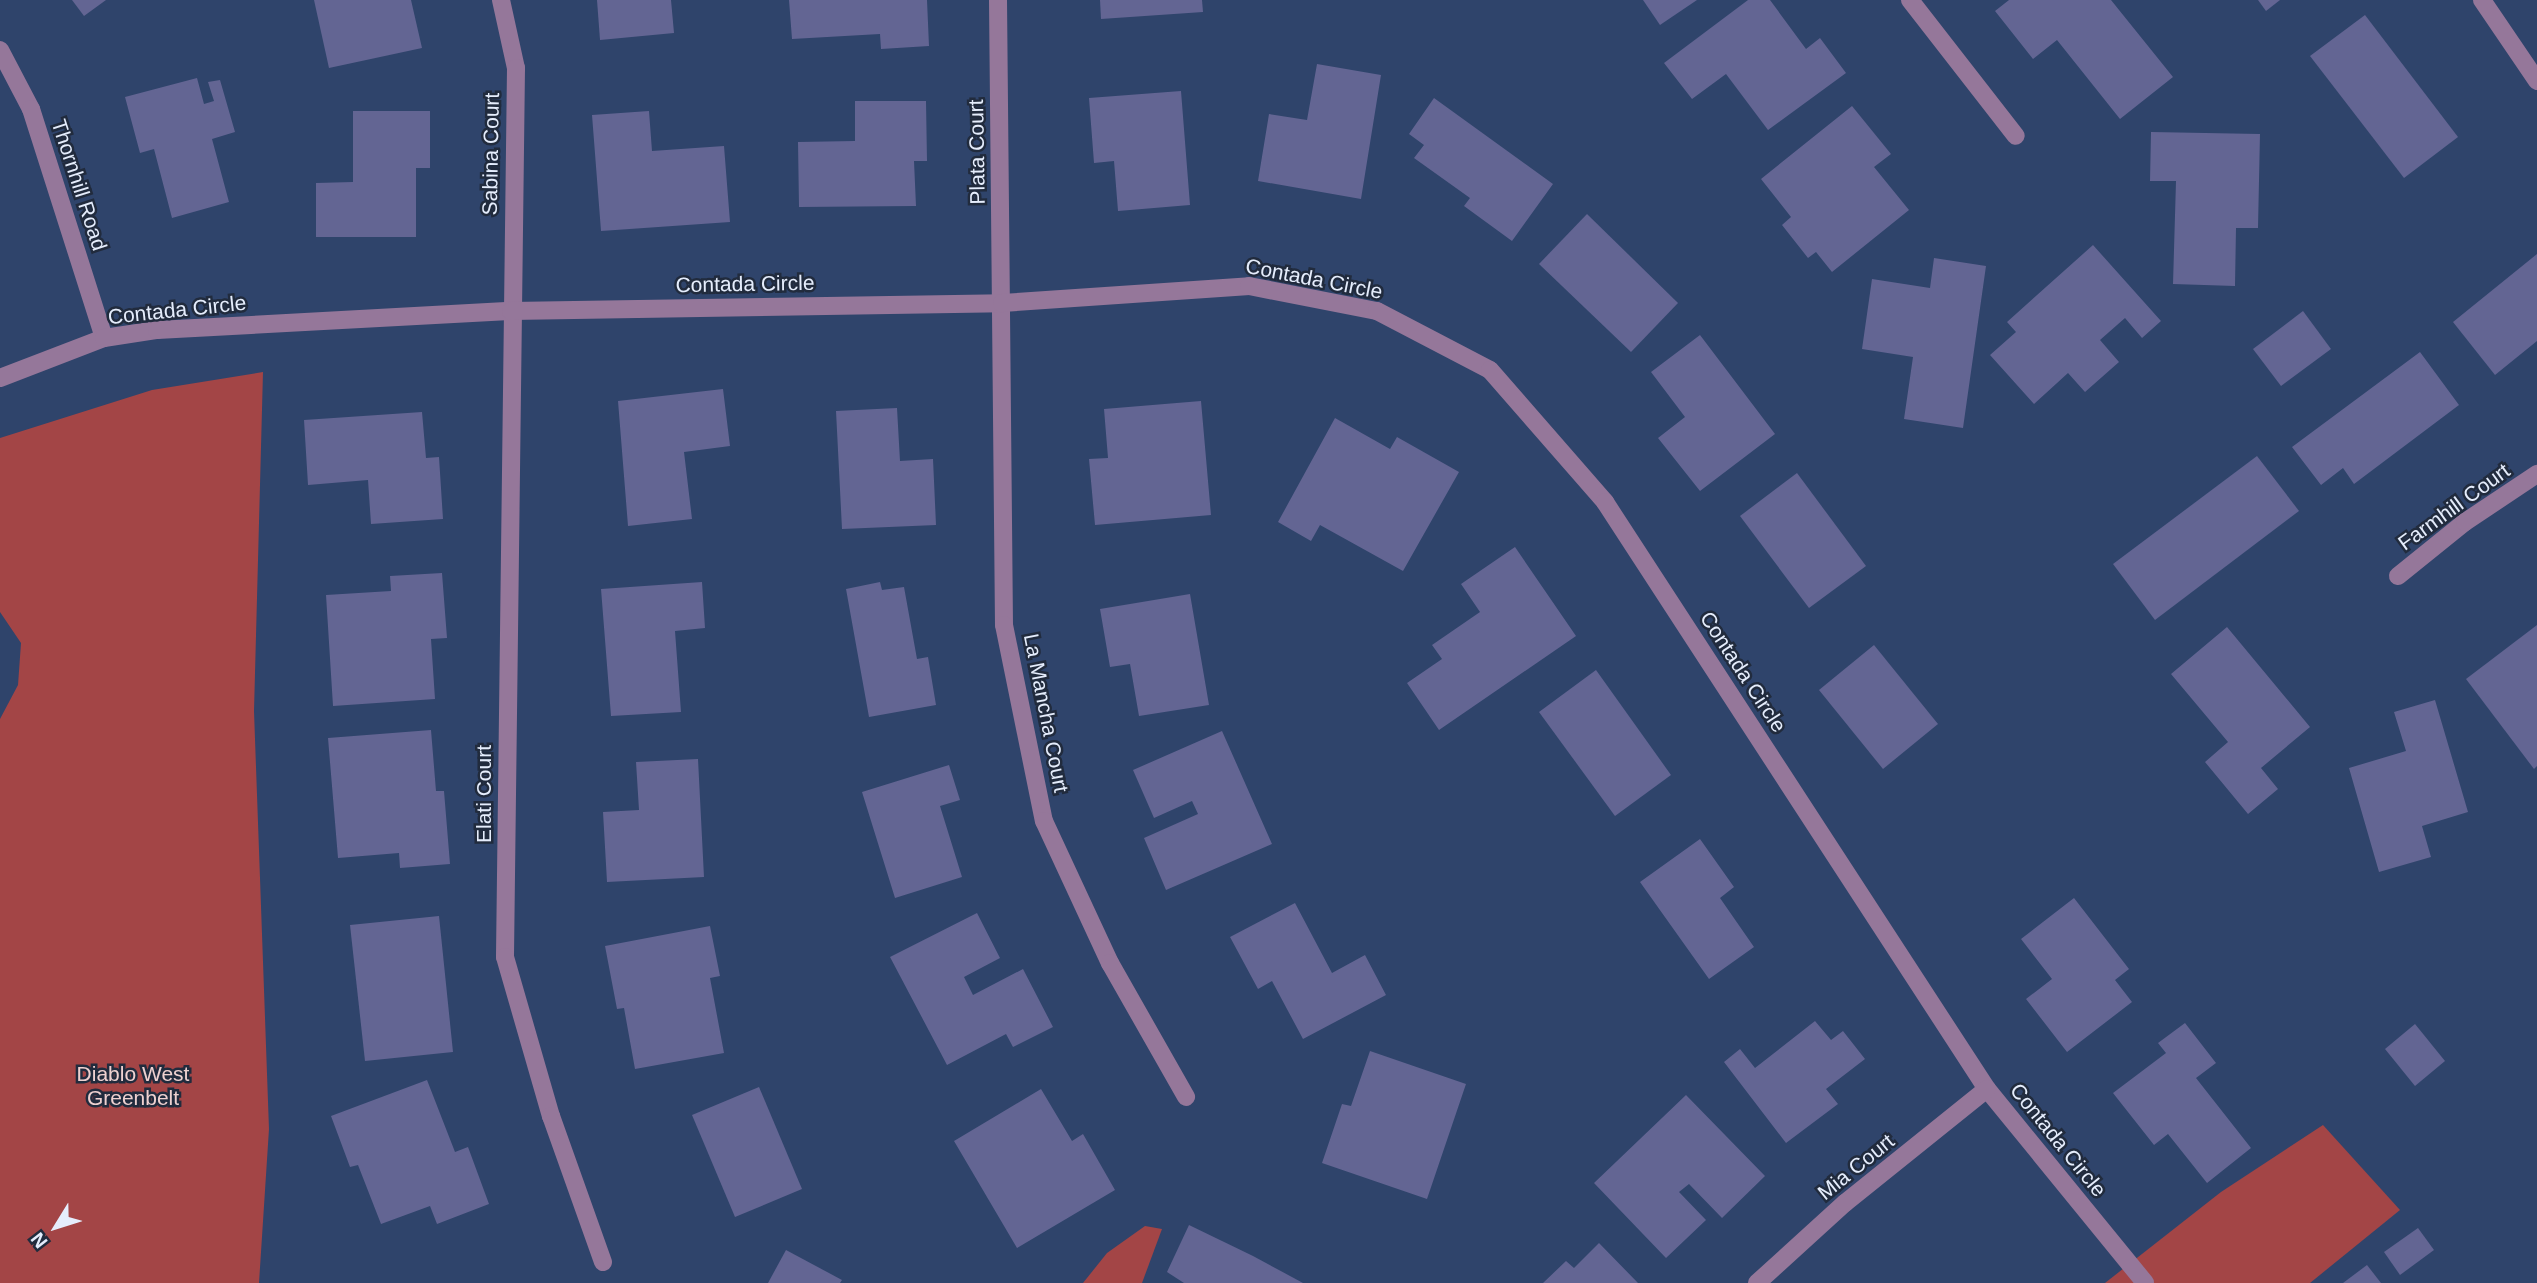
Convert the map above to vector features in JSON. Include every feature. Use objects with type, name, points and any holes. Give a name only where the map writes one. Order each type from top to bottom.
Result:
[{"type":"street","name":"Sabina Court","points":[[501,0],[516,68],[510,311]]},
{"type":"street","name":"Plata Court","points":[[998,0],[1002,303]]},
{"type":"street","points":[[1910,0],[2016,136]]},
{"type":"street","points":[[2482,0],[2537,82]]},
{"type":"street","name":"Thornhill Road","points":[[0,50],[31,109],[104,338]]},
{"type":"street","name":"Contada Circle","points":[[0,378],[104,338],[157,330],[510,311],[1002,303],[1249,286],[1377,311],[1490,370],[1605,502],[1987,1090],[2145,1283]]},
{"type":"street","name":"La Mancha Court","points":[[1002,303],[1004,625],[1044,821],[1110,963],[1186,1097]]},
{"type":"street","name":"Elati Court","points":[[510,311],[505,957],[551,1116],[603,1262]]},
{"type":"street","name":"Farmhill Court","points":[[2398,576],[2465,522],[2537,474]]},
{"type":"street","name":"Mia Court","points":[[1757,1283],[1845,1203],[1987,1090]]},
{"type":"green space","name":"Diablo West Greenbelt","points":[[263,372],[254,711],[269,1129],[259,1283],[0,1283],[0,719],[18,685],[21,643],[0,612],[0,438],[152,390]]},
{"type":"green space","points":[[2323,1125],[2400,1210],[2310,1283],[2105,1283],[2221,1192]]},
{"type":"green space","points":[[1145,1226],[1162,1229],[1142,1283],[1083,1283],[1107,1253]]},
{"type":"building","points":[[72,0],[106,0],[84,16]]},
{"type":"building","points":[[314,0],[411,0],[422,48],[329,68]]},
{"type":"building","points":[[597,0],[671,0],[674,33],[600,40]]},
{"type":"building","points":[[789,0],[927,0],[929,46],[881,49],[880,34],[792,39]]},
{"type":"building","points":[[1100,0],[1202,0],[1203,12],[1101,19]]},
{"type":"building","points":[[1643,0],[1697,0],[1660,25]]},
{"type":"building","points":[[1748,0],[1770,0],[1806,49],[1820,38],[1846,73],[1768,130],[1726,74],[1692,99],[1664,63]]},
{"type":"building","points":[[2009,0],[2111,0],[2173,77],[2120,119],[2057,40],[2033,59],[1995,11]]},
{"type":"building","points":[[2258,0],[2280,0],[2266,11]]},
{"type":"building","points":[[2365,15],[2458,137],[2404,178],[2310,56]]},
{"type":"building","points":[[1317,64],[1381,75],[1361,199],[1258,181],[1269,114],[1307,120]]},
{"type":"building","points":[[197,78],[204,104],[214,101],[208,82],[220,80],[235,132],[212,139],[229,202],[172,218],[154,149],[140,153],[125,97]]},
{"type":"building","points":[[1181,91],[1190,205],[1118,211],[1114,161],[1094,163],[1089,98]]},
{"type":"building","points":[[1434,98],[1553,184],[1512,241],[1464,206],[1470,198],[1414,158],[1424,145],[1409,134]]},
{"type":"building","points":[[855,101],[926,101],[927,161],[914,161],[916,206],[799,207],[798,142],[855,141]]},
{"type":"building","points":[[1852,106],[1891,154],[1874,167],[1909,210],[1832,272],[1816,252],[1808,258],[1782,225],[1791,217],[1761,179]]},
{"type":"building","points":[[353,111],[430,111],[430,168],[416,168],[416,237],[316,237],[316,183],[353,182]]},
{"type":"building","points":[[649,111],[652,151],[724,146],[730,222],[601,231],[592,115]]},
{"type":"building","points":[[2151,132],[2260,134],[2258,228],[2236,228],[2235,286],[2173,284],[2176,181],[2150,181]]},
{"type":"building","points":[[1587,214],[1678,303],[1631,352],[1539,264]]},
{"type":"building","points":[[2093,245],[2161,321],[2142,338],[2125,318],[2100,340],[2119,362],[2085,392],[2068,373],[2034,404],[1990,355],[2016,332],[2007,322]]},
{"type":"building","points":[[2537,254],[2537,341],[2495,375],[2453,322]]},
{"type":"building","points":[[1934,258],[1986,266],[1963,428],[1904,419],[1913,357],[1862,349],[1872,279],[1930,288]]},
{"type":"building","points":[[2303,311],[2331,349],[2281,386],[2253,349]]},
{"type":"building","points":[[1700,335],[1775,434],[1700,491],[1658,438],[1685,417],[1651,372]]},
{"type":"building","points":[[2420,352],[2459,405],[2354,484],[2343,468],[2321,485],[2292,447]]},
{"type":"building","points":[[723,389],[730,446],[684,452],[692,519],[628,526],[618,401]]},
{"type":"building","points":[[1201,401],[1211,515],[1095,525],[1089,459],[1108,458],[1104,409]]},
{"type":"building","points":[[897,408],[900,461],[933,459],[936,525],[842,529],[836,411]]},
{"type":"building","points":[[422,412],[426,458],[439,457],[443,519],[371,524],[368,480],[308,485],[304,420]]},
{"type":"building","points":[[1335,418],[1390,449],[1397,437],[1459,472],[1403,571],[1320,525],[1311,541],[1278,522]]},
{"type":"building","points":[[2257,456],[2299,511],[2155,620],[2113,564]]},
{"type":"building","points":[[1797,473],[1866,566],[1809,608],[1740,516]]},
{"type":"building","points":[[1515,547],[1576,636],[1439,730],[1407,683],[1442,659],[1432,645],[1480,612],[1461,584]]},
{"type":"building","points":[[442,573],[447,638],[431,639],[435,699],[333,706],[326,595],[391,591],[390,576]]},
{"type":"building","points":[[702,582],[705,628],[675,631],[681,712],[611,716],[601,589]]},
{"type":"building","points":[[880,582],[882,590],[904,587],[917,659],[928,657],[936,705],[869,717],[846,589]]},
{"type":"building","points":[[1190,594],[1209,705],[1139,716],[1130,664],[1110,667],[1100,609]]},
{"type":"building","points":[[2537,625],[2537,766],[2534,769],[2466,679]]},
{"type":"building","points":[[2227,627],[2310,727],[2261,768],[2278,789],[2248,814],[2205,762],[2228,742],[2171,674]]},
{"type":"building","points":[[1874,645],[1938,724],[1883,769],[1819,690]]},
{"type":"building","points":[[1596,670],[1671,775],[1615,816],[1539,712]]},
{"type":"building","points":[[2435,700],[2468,812],[2422,826],[2431,857],[2379,872],[2349,768],[2406,751],[2394,712]]},
{"type":"building","points":[[431,730],[436,791],[444,791],[450,864],[400,868],[399,853],[338,858],[328,738]]},
{"type":"building","points":[[1222,731],[1272,844],[1166,890],[1144,838],[1198,814],[1192,801],[1154,818],[1133,770]]},
{"type":"building","points":[[698,759],[704,877],[607,882],[603,812],[639,810],[636,762]]},
{"type":"building","points":[[949,765],[960,800],[940,806],[962,877],[895,898],[862,792]]},
{"type":"building","points":[[1700,839],[1734,887],[1720,898],[1754,947],[1709,979],[1640,882]]},
{"type":"building","points":[[2074,898],[2129,969],[2115,980],[2132,1002],[2067,1052],[2026,999],[2052,979],[2021,939]]},
{"type":"building","points":[[1295,903],[1332,973],[1365,955],[1386,995],[1303,1039],[1272,981],[1258,989],[1230,937]]},
{"type":"building","points":[[977,913],[1000,958],[964,977],[973,995],[1023,969],[1053,1027],[1013,1047],[1006,1034],[947,1065],[890,957]]},
{"type":"building","points":[[439,916],[453,1052],[365,1061],[350,925]]},
{"type":"building","points":[[710,926],[720,976],[710,978],[724,1053],[635,1069],[624,1008],[617,1009],[605,946]]},
{"type":"building","points":[[1815,1021],[1831,1040],[1843,1031],[1865,1059],[1826,1089],[1838,1104],[1786,1143],[1724,1062],[1740,1049],[1755,1068]]},
{"type":"building","points":[[2185,1023],[2216,1063],[2196,1078],[2251,1148],[2207,1183],[2168,1134],[2154,1145],[2113,1093],[2166,1053],[2158,1043]]},
{"type":"building","points":[[2415,1024],[2445,1061],[2415,1086],[2385,1049]]},
{"type":"building","points":[[1370,1051],[1466,1084],[1427,1199],[1322,1163],[1342,1104],[1351,1106]]},
{"type":"building","points":[[427,1080],[455,1152],[468,1147],[489,1204],[437,1224],[430,1206],[381,1224],[358,1165],[350,1167],[331,1116]]},
{"type":"building","points":[[759,1087],[802,1189],[735,1217],[692,1115]]},
{"type":"building","points":[[1041,1089],[1072,1141],[1083,1134],[1115,1190],[1017,1248],[954,1141]]},
{"type":"building","points":[[1686,1095],[1765,1176],[1722,1218],[1689,1184],[1679,1192],[1706,1220],[1666,1258],[1594,1183]]},
{"type":"building","points":[[1189,1225],[1303,1283],[1184,1283],[1167,1272]]},
{"type":"building","points":[[2418,1228],[2434,1250],[2400,1275],[2384,1252]]},
{"type":"building","points":[[1599,1243],[1638,1283],[1543,1283],[1566,1261],[1574,1268]]},
{"type":"building","points":[[786,1250],[842,1280],[840,1283],[768,1283]]},
{"type":"building","points":[[2367,1265],[2381,1283],[2343,1283]]}]
